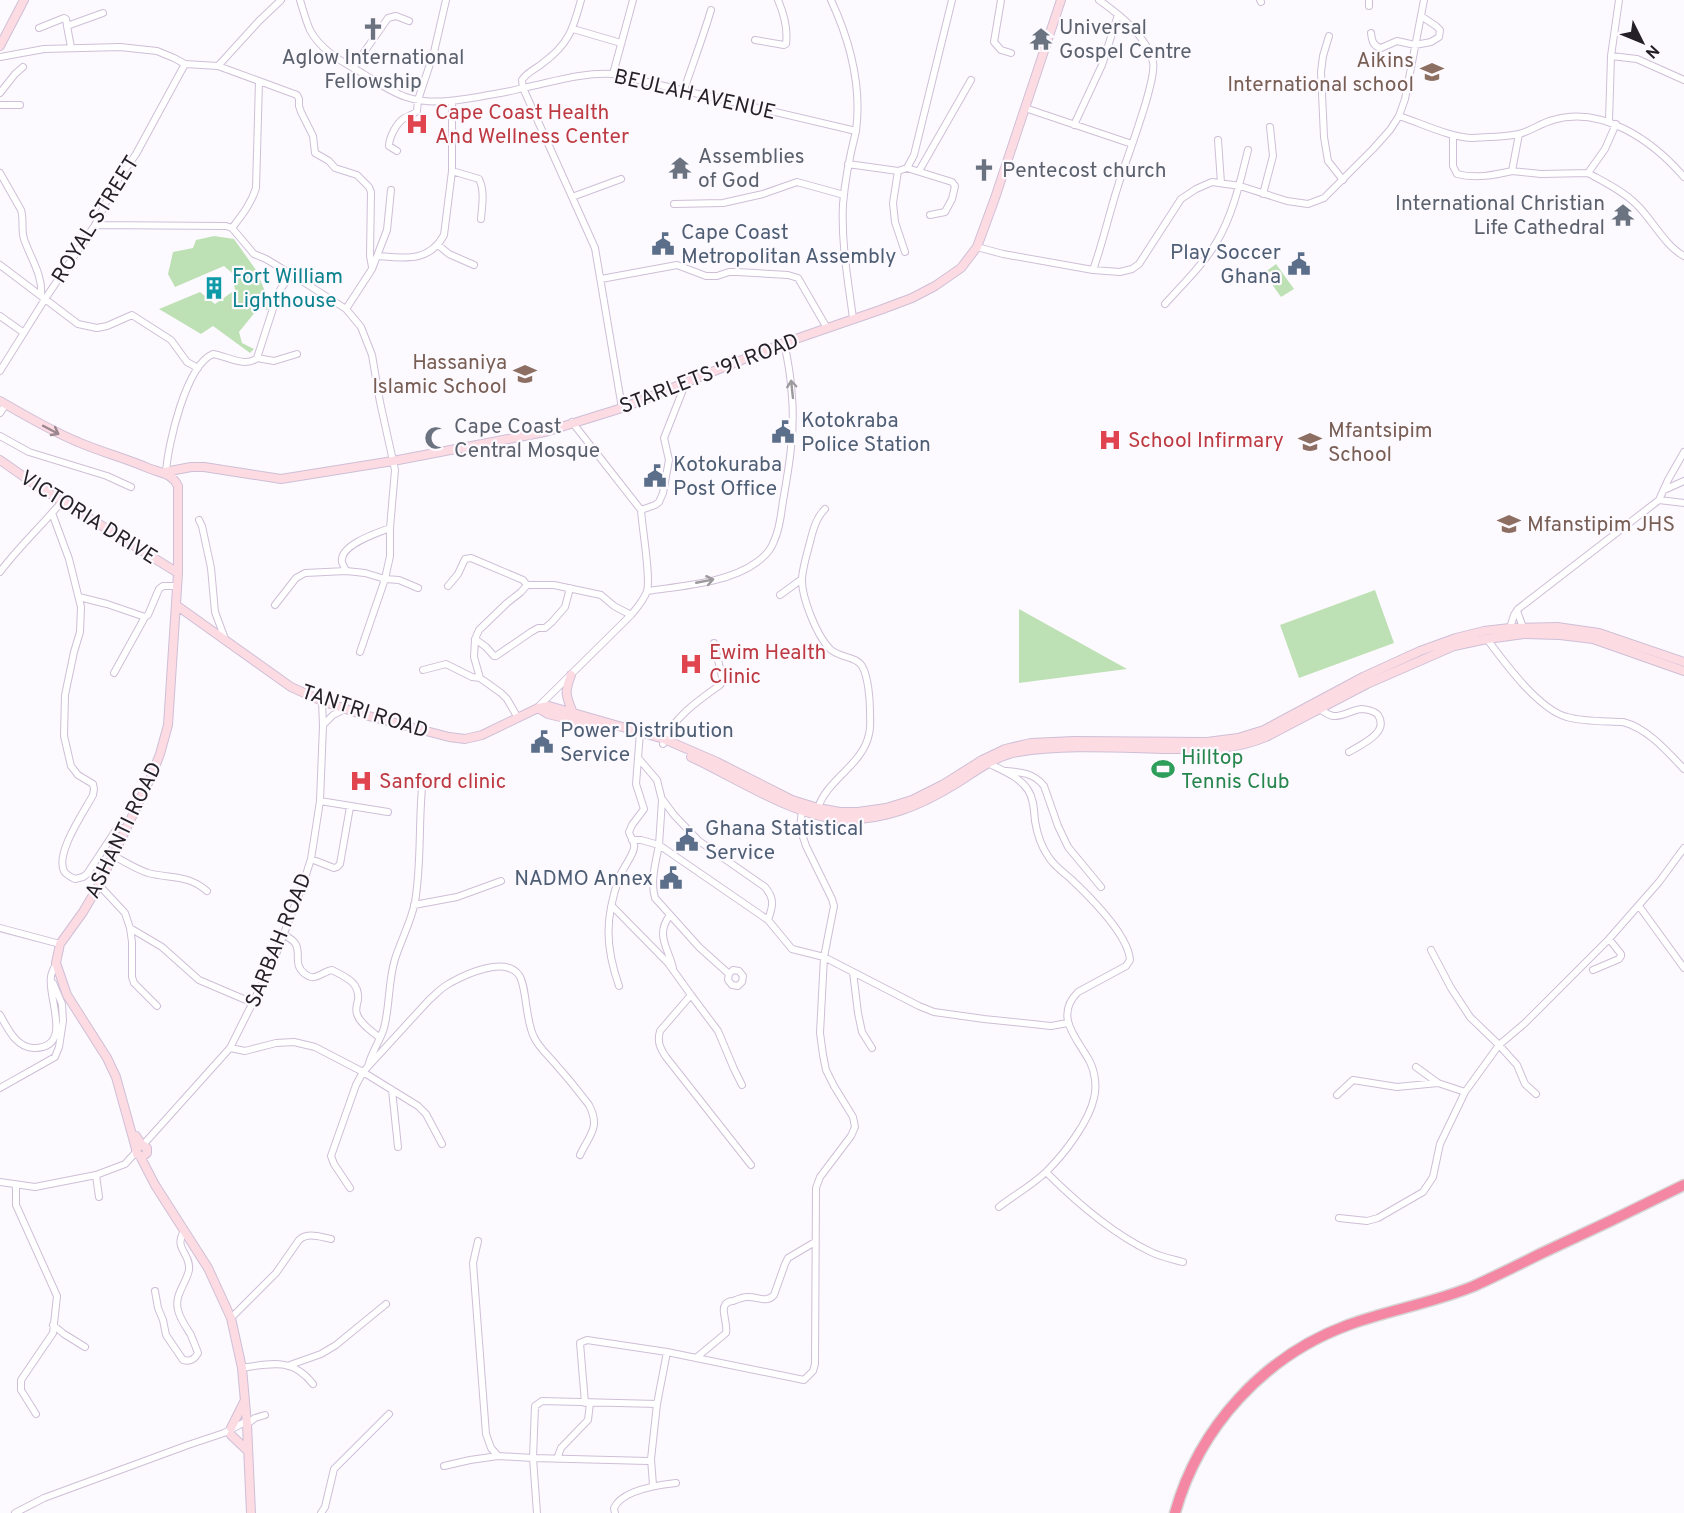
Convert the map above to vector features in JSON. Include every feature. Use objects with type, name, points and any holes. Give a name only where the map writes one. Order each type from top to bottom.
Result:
[{"type":"highway","points":[[1175,1513],[1191,1470],[1219,1422],[1254,1382],[1299,1349],[1348,1325],[1473,1286],[1684,1185]]},
{"type":"street","points":[[24,0],[0,46],[4,57],[44,49],[71,47],[149,49],[174,57],[184,64],[218,66],[299,97],[301,112],[313,136],[315,153],[329,161],[335,168],[357,176],[369,187],[372,269]]},
{"type":"street","points":[[269,0],[275,6]]},
{"type":"street","points":[[218,66],[281,0]]},
{"type":"street","name":"BEULAH AVENUE","points":[[300,0],[310,29],[317,41],[353,68],[405,97],[452,102],[593,74],[613,74],[856,131]]},
{"type":"street","points":[[397,151],[388,144],[403,119],[415,113],[434,52],[446,0]]},
{"type":"street","points":[[581,0],[573,29],[565,43],[522,80],[523,88],[595,248],[622,408]]},
{"type":"street","points":[[613,74],[633,0]]},
{"type":"street","points":[[755,40],[786,44],[783,10],[778,0]]},
{"type":"street","points":[[831,0],[847,40],[858,102],[856,131],[844,195],[843,225],[853,318]]},
{"type":"street","points":[[907,168],[914,155],[952,0]]},
{"type":"street","points":[[1001,0],[994,42],[1001,50],[1011,53]]},
{"type":"street","name":"STARLETS '91 ROAD","points":[[165,472],[204,467],[280,479],[393,461],[545,432],[622,408],[784,343],[912,298],[935,286],[961,268],[977,247],[1061,0]]},
{"type":"street","points":[[1093,270],[1152,78],[1153,63],[1143,40],[1101,0]]},
{"type":"street","points":[[977,247],[1002,254],[1093,270],[1120,272],[1132,269],[1139,264],[1181,199],[1212,182],[1239,186],[1287,201],[1308,204],[1324,198],[1373,149],[1399,116],[1405,99],[1424,0]]},
{"type":"street","points":[[1609,121],[1611,56],[1619,0]]},
{"type":"street","points":[[684,90],[711,10]]},
{"type":"street","points":[[67,26],[103,13]]},
{"type":"street","points":[[353,68],[383,22],[396,15],[409,21]]},
{"type":"street","points":[[1074,125],[1102,65],[1118,15]]},
{"type":"street","points":[[1371,33],[1372,41],[1381,48],[1397,41],[1415,45],[1431,42],[1439,37],[1440,30],[1421,16]]},
{"type":"street","points":[[39,28],[66,19],[71,47]]},
{"type":"street","points":[[573,29],[621,43]]},
{"type":"street","points":[[1329,36],[1321,72],[1324,137],[1328,161],[1343,180]]},
{"type":"street","points":[[1611,56],[1637,59],[1684,80]]},
{"type":"street","name":"ROYAL STREET","points":[[1,368],[24,333],[43,297],[95,225],[115,184],[136,154],[184,64]]},
{"type":"street","points":[[0,93],[23,67]]},
{"type":"street","points":[[920,171],[971,80]]},
{"type":"street","points":[[232,228],[245,212],[256,188],[259,81]]},
{"type":"street","points":[[378,256],[416,258],[438,245],[444,236],[452,171],[452,102]]},
{"type":"street","points":[[0,105],[20,105]]},
{"type":"street","points":[[1025,108],[1132,144]]},
{"type":"street","points":[[1399,116],[1453,135],[1471,138],[1519,134],[1554,119],[1577,117],[1609,121],[1659,150],[1684,177]]},
{"type":"street","points":[[1588,174],[1605,149],[1616,124]]},
{"type":"street","points":[[1263,194],[1273,156],[1270,127]]},
{"type":"street","points":[[1512,171],[1519,134]]},
{"type":"street","points":[[1453,135],[1453,166],[1457,174],[1466,177],[1496,175],[1512,171],[1541,174],[1588,174],[1635,202],[1674,250],[1684,256]]},
{"type":"street","points":[[1218,140],[1221,183]]},
{"type":"street","points":[[1165,304],[1216,243],[1239,186],[1248,150]]},
{"type":"street","points":[[848,164],[898,171],[907,168],[952,182],[955,186],[952,199],[945,212],[930,215]]},
{"type":"street","points":[[452,171],[479,179],[483,193],[481,219]]},
{"type":"street","points":[[898,171],[893,203],[895,222],[905,252]]},
{"type":"street","points":[[0,174],[3,184],[14,196],[23,216],[23,236],[40,278],[43,297]]},
{"type":"street","points":[[572,197],[621,179]]},
{"type":"street","points":[[674,204],[723,203],[763,194],[797,182],[844,195]]},
{"type":"street","points":[[345,309],[378,256],[387,230],[391,190]]},
{"type":"street","points":[[95,225],[226,226],[232,228],[254,254],[291,274],[345,309],[361,327],[372,355],[395,481],[390,528],[390,556],[385,579],[360,652]]},
{"type":"street","points":[[438,245],[449,254],[474,265]]},
{"type":"street","points":[[601,279],[678,265],[706,276],[717,276],[729,272],[788,275],[798,278],[827,328]]},
{"type":"street","points":[[1,267],[78,324],[97,328],[132,315],[171,340],[187,362],[198,368]]},
{"type":"street","points":[[165,472],[172,433],[190,382],[198,368],[205,359],[213,354],[241,362],[251,362],[257,358],[278,293],[291,274]]},
{"type":"street","points":[[0,316],[24,333]]},
{"type":"street","points":[[648,591],[694,584],[730,575],[756,564],[774,543],[790,465],[793,399],[784,343]]},
{"type":"street","points":[[257,358],[274,361],[297,354]]},
{"type":"street","points":[[640,510],[655,506],[663,494],[669,460],[664,438],[686,382]]},
{"type":"street","points":[[0,413],[3,403],[72,440],[153,470],[165,472],[178,486]]},
{"type":"street","points":[[537,708],[631,615],[648,591],[640,510],[572,422]]},
{"type":"street","points":[[0,436],[29,452],[107,476],[131,487]]},
{"type":"street","points":[[1509,628],[1517,611],[1659,500],[1684,452]]},
{"type":"street","name":"VICTORIA DRIVE","points":[[0,460],[178,573]]},
{"type":"street","name":"ASHANTI ROAD","points":[[56,963],[60,944],[83,912],[114,856],[160,754],[168,725],[178,573],[178,486],[181,469]]},
{"type":"street","points":[[1664,491],[1684,481]]},
{"type":"street","points":[[0,572],[15,551],[63,500]]},
{"type":"street","points":[[1659,500],[1684,503]]},
{"type":"street","points":[[818,808],[821,797],[864,748],[869,734],[870,709],[868,688],[862,666],[856,660],[837,655],[821,638],[812,616],[802,579],[817,520],[825,509]]},
{"type":"street","points":[[52,513],[69,559],[81,607],[80,632],[65,695],[64,736],[71,766],[78,775],[93,784],[94,789],[66,845],[61,863],[64,871],[75,879],[83,877],[116,830],[126,828]]},
{"type":"street","points":[[199,520],[211,568],[215,612],[225,640]]},
{"type":"street","points":[[346,571],[342,562],[343,555],[348,548],[360,540],[390,528]]},
{"type":"street","points":[[162,562],[170,560],[177,550]]},
{"type":"street","points":[[448,586],[458,574],[465,559],[471,558],[523,580],[526,585]]},
{"type":"street","points":[[275,605],[296,578],[305,573],[323,571],[365,573],[385,579],[399,580],[418,588]]},
{"type":"street","points":[[780,595],[802,579]]},
{"type":"street","points":[[526,585],[554,585],[601,595],[614,606],[631,615]]},
{"type":"street","points":[[480,678],[474,657],[475,639],[479,630],[526,585]]},
{"type":"street","points":[[114,673],[145,616],[148,615],[161,587],[177,586]]},
{"type":"street","points":[[475,639],[496,656],[538,628],[546,628],[565,607],[570,588]]},
{"type":"street","points":[[79,597],[145,616]]},
{"type":"street","name":"TANTRI ROAD","points":[[176,604],[291,687],[345,709],[449,737],[465,739],[482,735],[537,708]]},
{"type":"street","points":[[1517,611],[1524,631]]},
{"type":"street","points":[[663,742],[779,801],[802,810],[838,819],[866,819],[914,807],[930,799],[985,761],[1017,752],[1074,748],[1208,749],[1239,747],[1266,737],[1367,684],[1443,651],[1461,640],[1487,639],[1557,627],[1604,634],[1682,664]]},
{"type":"street","points":[[537,708],[549,706],[663,742],[717,762],[792,800],[818,808],[840,812],[872,811],[899,805],[928,793],[1005,749],[1031,743],[1207,742],[1238,738],[1264,730],[1410,655],[1484,631],[1509,628],[1524,631]]},
{"type":"street","points":[[1487,639],[1547,708],[1558,714],[1574,718],[1630,724],[1649,736],[1684,769]]},
{"type":"street","points":[[663,742],[688,709],[723,681],[714,643]]},
{"type":"street","points":[[423,670],[446,664],[472,677],[480,678],[507,699],[518,718]]},
{"type":"street","points":[[571,675],[566,686],[566,694],[573,713]]},
{"type":"street","name":"SARBAH ROAD","points":[[141,1151],[154,1131],[230,1048],[284,934],[311,859],[320,801],[322,701]]},
{"type":"street","points":[[537,708],[548,714],[640,735]]},
{"type":"street","points":[[323,726],[333,715],[345,709]]},
{"type":"street","points":[[1320,709],[1330,716],[1362,709],[1373,711],[1378,716],[1380,730],[1375,736],[1349,752]]},
{"type":"street","points":[[619,986],[611,962],[609,919],[620,876],[634,851],[629,832],[644,809],[636,784],[640,735]]},
{"type":"street","points":[[639,759],[657,780],[662,800],[659,845],[654,870],[654,898],[699,947],[729,974]]},
{"type":"street","points":[[985,761],[1006,771],[1024,784],[1030,792],[1035,824],[1041,844],[1049,858],[1091,899],[1118,931],[1130,951],[1130,960],[1126,966],[1078,992],[1068,1007],[1068,1023],[1071,1033],[1091,1064],[1095,1078],[1095,1096],[1090,1113],[1068,1146],[1046,1172],[999,1207]]},
{"type":"street","points":[[1006,771],[1034,776],[1041,782],[1068,847],[1101,887]]},
{"type":"street","points":[[368,1066],[374,1048],[381,1038],[390,980],[414,905],[423,778]]},
{"type":"street","points":[[662,800],[699,841],[765,887],[771,894],[774,904],[768,920]]},
{"type":"street","points":[[320,801],[388,812]]},
{"type":"street","points":[[311,859],[334,868],[340,864],[350,807]]},
{"type":"street","points":[[557,1459],[561,1448],[588,1420],[580,1343],[583,1341],[667,1352],[804,1380],[809,1376],[815,1364],[816,1188],[820,1177],[851,1136],[855,1126],[853,1117],[826,1070],[823,1055],[820,1033],[824,957],[834,906],[800,828],[802,810]]},
{"type":"street","points":[[632,840],[659,845],[768,920],[792,949],[824,957],[919,1006],[934,1012],[984,1019],[1052,1026],[1068,1023]]},
{"type":"street","points":[[1339,1218],[1367,1221],[1378,1218],[1424,1192],[1433,1177],[1440,1144],[1465,1092],[1499,1045],[1525,1023],[1609,939],[1639,906],[1684,848]]},
{"type":"street","points":[[114,856],[147,872],[181,877],[207,891]]},
{"type":"street","points":[[414,905],[457,897],[501,881]]},
{"type":"street","points":[[99,885],[123,909],[130,928],[134,983],[157,1006]]},
{"type":"street","points":[[612,906],[674,969],[718,1031],[742,1085]]},
{"type":"street","points":[[1639,906],[1684,968]]},
{"type":"street","points":[[670,915],[662,929],[674,969]]},
{"type":"street","points":[[0,928],[60,944]]},
{"type":"street","points":[[130,928],[162,947],[200,980],[253,1003]]},
{"type":"street","points":[[284,934],[295,942],[297,964],[306,975],[311,978],[332,970],[352,981],[357,988],[356,1012],[363,1023],[381,1038]]},
{"type":"street","points":[[1593,970],[1621,956],[1609,939]]},
{"type":"street","points":[[1431,950],[1451,988],[1470,1017],[1519,1068],[1524,1084],[1536,1094]]},
{"type":"street","points":[[0,1015],[20,1044],[29,1048],[48,1045],[54,1038],[57,1027],[50,977],[56,963]]},
{"type":"street","points":[[56,963],[67,995],[107,1058],[116,1077],[132,1132],[155,1185],[208,1268],[231,1318],[242,1368],[251,1513]]},
{"type":"street","points":[[350,1188],[331,1156],[356,1085],[363,1072],[440,989],[483,969],[499,966],[509,967],[518,974],[522,981],[528,1023],[536,1042],[589,1105],[594,1115],[594,1130],[580,1155]]},
{"type":"street","points":[[853,972],[862,1032],[872,1048]]},
{"type":"street","points":[[0,1088],[55,1057],[63,1021],[62,1004],[50,977]]},
{"type":"street","points":[[691,995],[660,1031],[659,1046],[751,1165]]},
{"type":"street","points":[[230,1048],[245,1051],[276,1043],[294,1042],[315,1047],[363,1072],[418,1106],[426,1114],[442,1144]]},
{"type":"street","points":[[1416,1067],[1438,1083],[1465,1092]]},
{"type":"street","points":[[1336,1095],[1353,1080],[1397,1088],[1438,1083]]},
{"type":"street","points":[[392,1090],[398,1147]]},
{"type":"street","points":[[0,1182],[35,1187],[96,1175],[125,1164],[141,1151]]},
{"type":"street","points":[[1046,1172],[1073,1198],[1127,1239],[1152,1253],[1183,1263]]},
{"type":"street","points":[[96,1175],[99,1197]]},
{"type":"street","points":[[16,1185],[16,1204],[57,1296],[52,1333],[21,1380],[21,1390],[36,1414]]},
{"type":"street","points":[[155,1291],[166,1335],[183,1360],[193,1359],[198,1353],[178,1311],[177,1303],[189,1269],[188,1260],[180,1244],[184,1231]]},
{"type":"street","points":[[231,1318],[276,1273],[304,1236],[331,1239]]},
{"type":"street","points":[[478,1241],[473,1263],[486,1434],[491,1448],[498,1456]]},
{"type":"street","points":[[696,1359],[726,1332],[723,1308],[728,1302],[749,1296],[771,1299],[788,1258],[815,1242]]},
{"type":"street","points":[[242,1368],[277,1364],[290,1365],[321,1354],[336,1345],[386,1304]]},
{"type":"street","points":[[53,1325],[86,1347]]},
{"type":"street","points":[[653,1485],[651,1459],[657,1404],[667,1352]]},
{"type":"street","points":[[290,1365],[306,1375],[313,1384]]},
{"type":"street","points":[[537,1513],[533,1458],[535,1407],[538,1403],[542,1401],[657,1404]]},
{"type":"street","points":[[229,1432],[244,1402]]},
{"type":"street","points":[[321,1513],[325,1507],[334,1469],[389,1414]]},
{"type":"street","points":[[15,1513],[44,1498],[188,1445],[247,1426],[255,1418],[265,1416]]},
{"type":"street","points":[[229,1432],[247,1426]]},
{"type":"street","points":[[229,1432],[248,1451]]},
{"type":"street","points":[[444,1466],[498,1456],[648,1461],[651,1459]]},
{"type":"street","points":[[615,1513],[614,1508],[618,1501],[653,1485],[676,1484]]},
{"type":"green space","points":[[214,236],[234,239],[256,270],[270,303],[267,310],[260,306],[239,332],[242,343],[254,349],[250,353],[213,326],[201,334],[159,309],[200,292],[215,304],[235,290],[232,273],[224,266],[175,287],[168,274],[173,252],[193,248],[196,240]]},
{"type":"green space","points":[[1276,264],[1294,289],[1281,297],[1264,273]]},
{"type":"green space","points":[[1375,590],[1394,643],[1299,678],[1280,625]]},
{"type":"green space","points":[[1019,609],[1127,669],[1019,683]]},
{"type":"place","name":"Aglow International Fellowship","points":[[373,29]]},
{"type":"place","name":"Universal Gospel Centre","points":[[1041,39]]},
{"type":"place","name":"Aikins International school","points":[[1432,72]]},
{"type":"place","name":"Cape Coast Health And Wellness Center","points":[[417,124]]},
{"type":"place","name":"Assemblies of God","points":[[680,168]]},
{"type":"place","name":"Pentecost church","points":[[984,170]]},
{"type":"place","name":"International Christian Life Cathedral","points":[[1623,215]]},
{"type":"place","name":"Cape Coast Metropolitan Assembly","points":[[663,244]]},
{"type":"place","name":"Play Soccer Ghana","points":[[1299,264]]},
{"type":"place","name":"Fort William Lighthouse","points":[[214,288]]},
{"type":"place","name":"Hassaniya Islamic School","points":[[525,374]]},
{"type":"place","name":"Kotokraba Police Station","points":[[783,432]]},
{"type":"place","name":"Cape Coast Central Mosque","points":[[436,438]]},
{"type":"place","name":"School Infirmary","points":[[1110,440]]},
{"type":"place","name":"Mfantsipim School","points":[[1310,442]]},
{"type":"place","name":"Kotokuraba Post Office","points":[[655,476]]},
{"type":"place","name":"Mfanstipim JHS","points":[[1509,524]]},
{"type":"place","name":"Ewim Health Clinic","points":[[691,664]]},
{"type":"place","name":"Power Distribution Service","points":[[542,742]]},
{"type":"place","name":"Hilltop Tennis Club","points":[[1163,769]]},
{"type":"place","name":"Sanford clinic","points":[[361,781]]},
{"type":"place","name":"Ghana Statistical Service","points":[[687,840]]},
{"type":"place","name":"NADMO Annex","points":[[671,878]]}]
